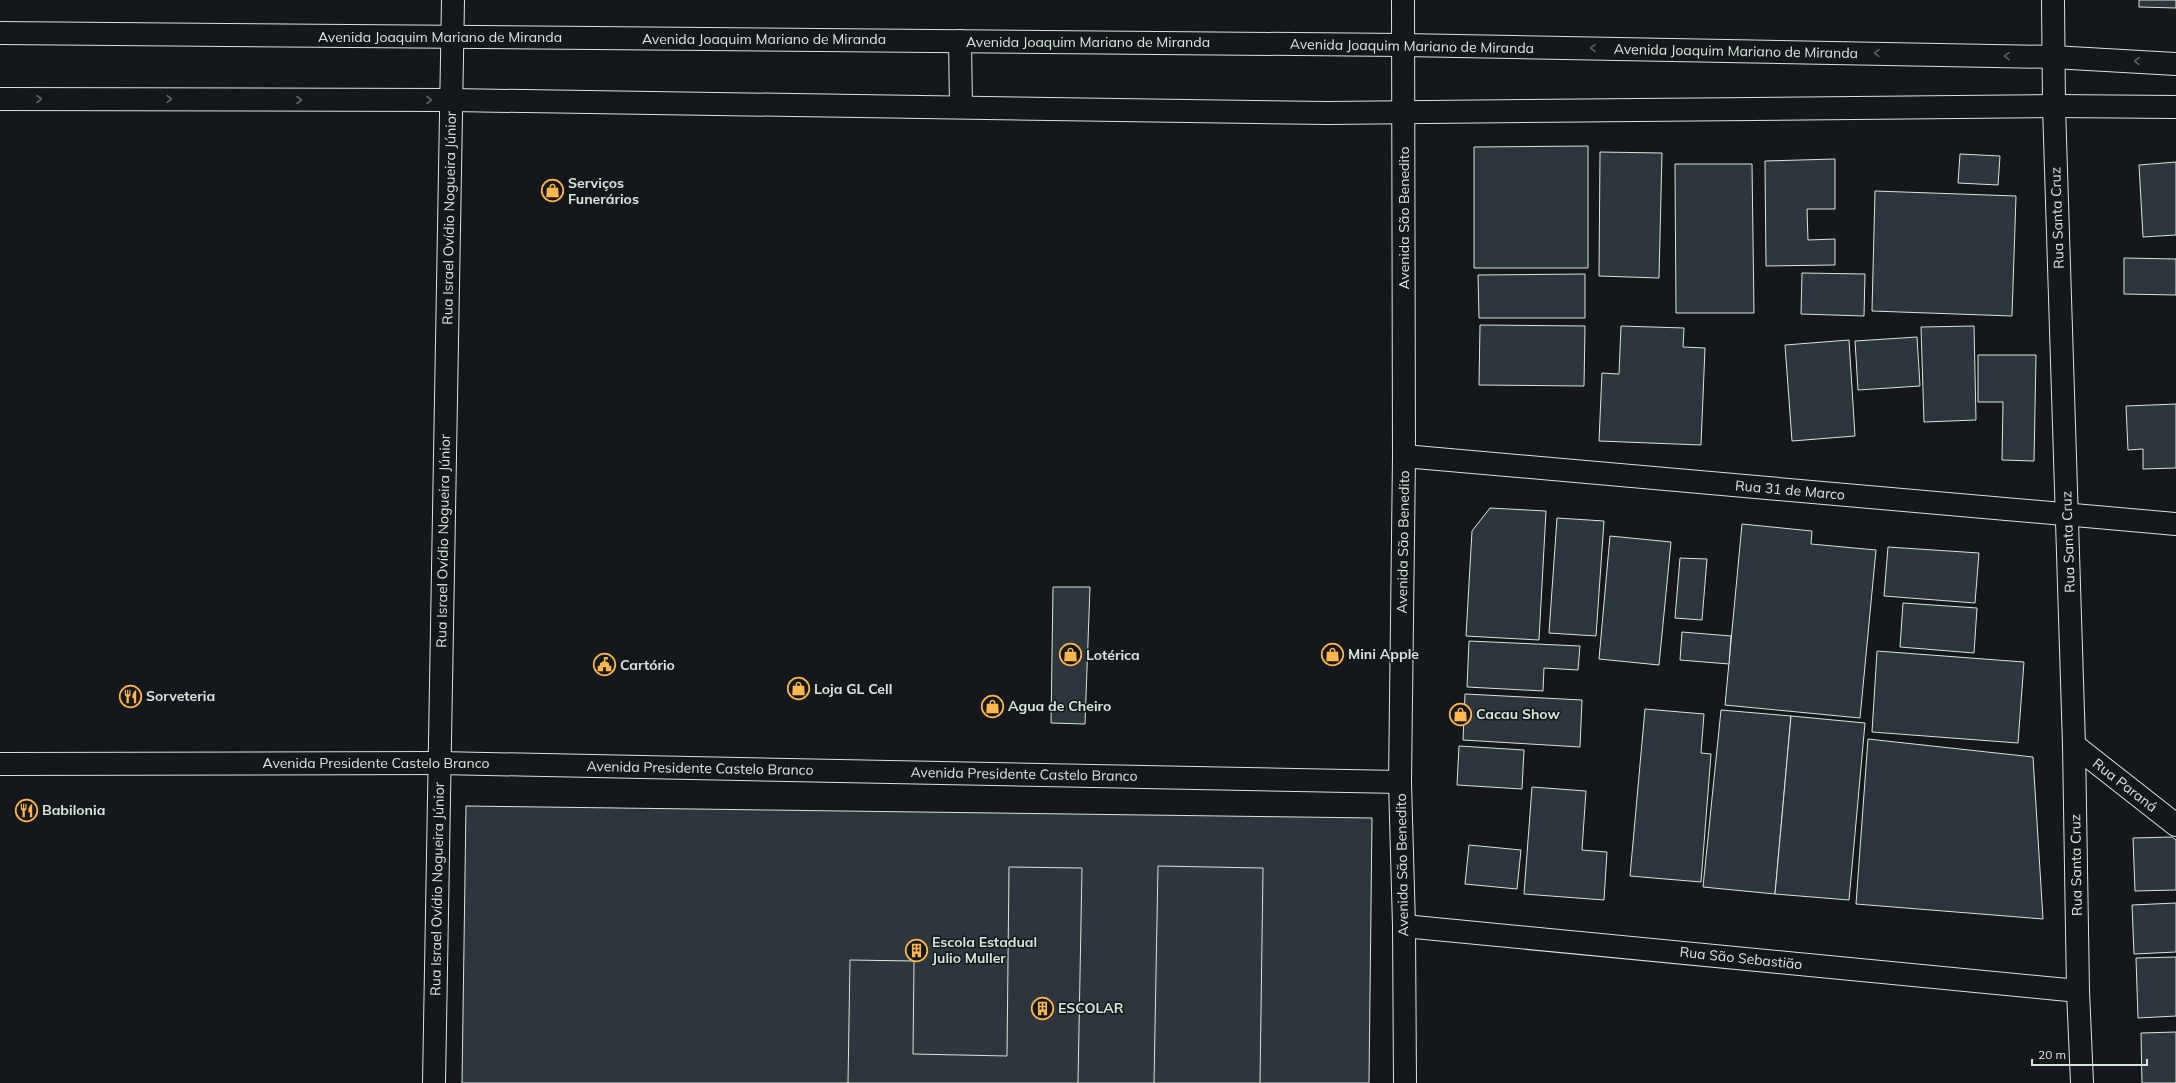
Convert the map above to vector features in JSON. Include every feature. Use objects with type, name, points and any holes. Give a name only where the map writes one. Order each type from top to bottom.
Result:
[{"type":"street","name":"Rua Israel Ovídio Nogueira Júnior","points":[[434,1083],[453,0]]},
{"type":"street","name":"Avenida São Benedito","points":[[1403,0],[1404,456],[1400,782],[1404,926],[1405,1083]]},
{"type":"street","name":"Rua Santa Cruz","points":[[2053,0],[2054,106],[2074,745],[2078,991],[2082,1083]]},
{"type":"street","name":"Avenida Joaquim Mariano de Miranda","points":[[0,33],[1403,45],[2053,56],[2176,64]]},
{"type":"street","points":[[960,41],[961,107]]},
{"type":"street","points":[[0,99],[451,100],[1327,112],[2054,106],[2176,107]]},
{"type":"street","name":"Rua 31 de Marco","points":[[1404,456],[2176,524]]},
{"type":"street","name":"Rua Paraná","points":[[2074,745],[2176,825]]},
{"type":"street","name":"Avenida Presidente Castelo Branco","points":[[0,764],[439,763],[1400,782]]},
{"type":"street","name":"Rua São Sebastião","points":[[1404,926],[2078,991]]},
{"type":"building","points":[[2139,0],[2176,0],[2176,8],[2139,7]]},
{"type":"building","points":[[1588,146],[1588,268],[1474,268],[1474,147]]},
{"type":"building","points":[[1600,152],[1662,153],[1659,278],[1599,276]]},
{"type":"building","points":[[1960,154],[2000,156],[1998,185],[1958,183]]},
{"type":"building","points":[[1835,159],[1835,209],[1807,209],[1808,240],[1835,239],[1835,265],[1766,266],[1765,161]]},
{"type":"building","points":[[2176,162],[2176,235],[2143,237],[2139,165]]},
{"type":"building","points":[[1675,164],[1752,164],[1754,313],[1676,313]]},
{"type":"building","points":[[1875,191],[2016,196],[2012,316],[1872,311]]},
{"type":"building","points":[[2124,258],[2176,259],[2176,295],[2124,294]]},
{"type":"building","points":[[1802,273],[1865,274],[1864,316],[1801,314]]},
{"type":"building","points":[[1585,274],[1585,318],[1479,318],[1478,275]]},
{"type":"building","points":[[1480,325],[1585,326],[1584,386],[1479,385]]},
{"type":"building","points":[[1621,326],[1684,328],[1683,347],[1705,348],[1701,445],[1599,441],[1602,373],[1619,374]]},
{"type":"building","points":[[1974,326],[1976,420],[1924,422],[1921,327]]},
{"type":"building","points":[[1917,337],[1920,386],[1858,390],[1855,341]]},
{"type":"building","points":[[1849,340],[1855,436],[1792,441],[1785,345]]},
{"type":"building","points":[[1978,355],[2036,355],[2034,461],[2002,460],[2003,402],[1978,402]]},
{"type":"building","points":[[2176,404],[2176,468],[2143,469],[2143,449],[2128,450],[2126,406]]},
{"type":"building","points":[[1490,508],[1546,511],[1539,640],[1466,636],[1472,531]]},
{"type":"building","points":[[1557,518],[1604,521],[1596,636],[1549,633]]},
{"type":"building","points":[[1742,524],[1812,531],[1811,544],[1876,550],[1860,718],[1725,705]]},
{"type":"building","points":[[1610,536],[1671,542],[1659,665],[1599,659]]},
{"type":"building","points":[[1888,547],[1979,553],[1975,603],[1884,596]]},
{"type":"building","points":[[1680,558],[1707,559],[1702,620],[1675,618]]},
{"type":"building","name":"Lotérica","points":[[1053,587],[1090,587],[1085,724],[1051,723]]},
{"type":"building","points":[[1903,603],[1977,608],[1974,653],[1900,647]]},
{"type":"building","points":[[1682,632],[1731,636],[1729,664],[1680,660]]},
{"type":"building","points":[[1469,641],[1580,646],[1578,670],[1544,668],[1543,691],[1467,687]]},
{"type":"building","points":[[1877,651],[2024,662],[2018,743],[1872,732]]},
{"type":"building","points":[[1465,694],[1582,700],[1580,747],[1463,740]]},
{"type":"building","points":[[1645,709],[1704,714],[1701,753],[1711,754],[1701,882],[1630,876]]},
{"type":"building","points":[[1721,710],[1791,716],[1775,894],[1703,887]]},
{"type":"building","points":[[1791,716],[1865,723],[1849,900],[1775,894]]},
{"type":"building","points":[[1868,739],[2033,757],[2043,919],[1856,904]]},
{"type":"building","points":[[1459,746],[1524,750],[1522,789],[1457,785]]},
{"type":"building","points":[[1532,787],[1586,791],[1582,850],[1607,852],[1604,900],[1524,894]]},
{"type":"building","name":"Escola Estadual Julio Muller","points":[[466,806],[1372,818],[1369,1083],[462,1083]]},
{"type":"building","points":[[2172,837],[2176,840],[2176,890],[2135,891],[2133,838]]},
{"type":"building","points":[[1469,845],[1521,850],[1517,889],[1465,884]]},
{"type":"building","name":"ESCOLAR","points":[[1158,866],[1263,868],[1260,1083],[1154,1083]]},
{"type":"building","name":"ESCOLAR","points":[[1009,867],[1082,868],[1078,1083],[848,1083],[850,960],[914,961],[913,1054],[1007,1056]]},
{"type":"building","points":[[2176,903],[2176,952],[2134,954],[2132,905]]},
{"type":"building","points":[[2176,957],[2176,1016],[2138,1018],[2136,958]]},
{"type":"building","points":[[2176,1032],[2176,1083],[2142,1083],[2141,1033]]},
{"type":"place","name":"Serviços Funerários","points":[[553,191]]},
{"type":"place","name":"Mini Apple","points":[[1332,654]]},
{"type":"place","name":"Lotérica","points":[[1070,655]]},
{"type":"place","name":"Cartório","points":[[605,665]]},
{"type":"place","name":"Loja GL Cell","points":[[799,689]]},
{"type":"place","name":"Sorveteria","points":[[130,696]]},
{"type":"place","name":"Agua de Cheiro","points":[[992,706]]},
{"type":"place","name":"Cacau Show","points":[[1461,714]]},
{"type":"place","name":"Babilonia","points":[[27,810]]},
{"type":"place","name":"Escola Estadual Julio Muller","points":[[917,950]]},
{"type":"place","name":"ESCOLAR","points":[[1043,1008]]}]
